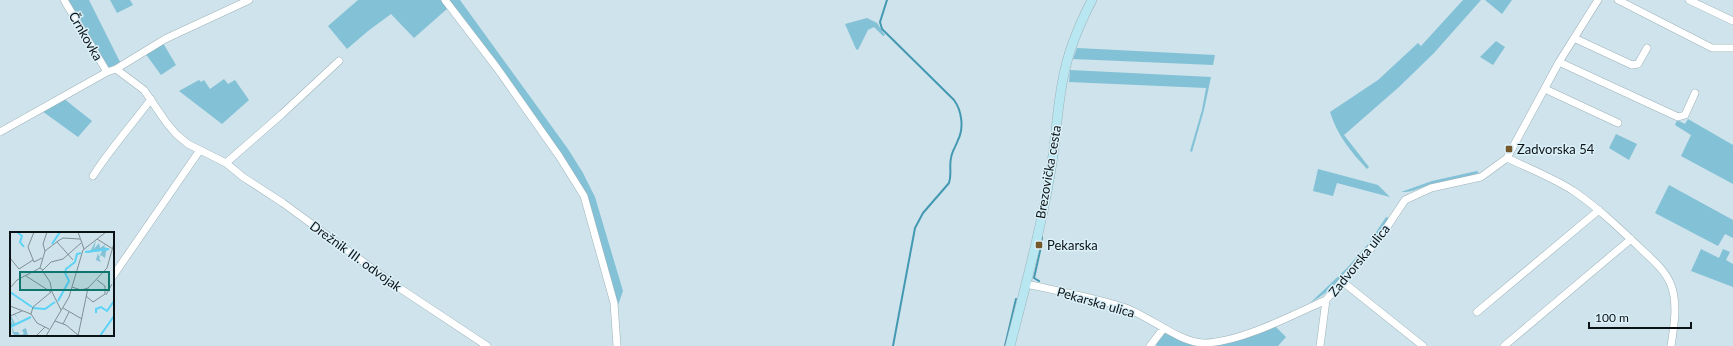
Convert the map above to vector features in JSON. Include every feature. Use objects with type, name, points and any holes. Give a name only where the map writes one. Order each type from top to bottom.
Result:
[{"type":"main road","name":"Brezovička cesta","points":[[1010,346],[1026,284],[1051,169],[1066,65],[1077,30],[1092,0]]},
{"type":"street","name":"Črnkovka","points":[[64,0],[107,72]]},
{"type":"street","points":[[0,132],[107,72],[116,69],[165,39],[248,0]]},
{"type":"street","points":[[445,0],[502,74],[559,156],[584,196],[614,303],[617,346]]},
{"type":"street","name":"Zadvorska ulica","points":[[1320,346],[1326,300],[1379,239],[1405,200],[1431,188],[1481,177],[1507,158],[1559,62],[1598,0]]},
{"type":"street","points":[[1618,0],[1704,45],[1712,48],[1733,48]]},
{"type":"street","points":[[1689,0],[1733,21]]},
{"type":"street","points":[[1574,38],[1632,64],[1638,64],[1646,48]]},
{"type":"street","points":[[226,164],[338,61]]},
{"type":"street","points":[[1559,62],[1678,117],[1685,115],[1695,93]]},
{"type":"street","name":"Drežnik III. odvojak","points":[[116,69],[138,84],[151,99],[176,134],[200,150],[226,164],[283,203],[392,283],[487,346]]},
{"type":"street","points":[[1545,89],[1618,123]]},
{"type":"street","points":[[93,176],[151,99]]},
{"type":"street","points":[[114,275],[200,150]]},
{"type":"street","points":[[1507,158],[1566,186],[1599,210],[1664,272],[1673,292],[1674,312],[1671,346]]},
{"type":"street","points":[[1477,312],[1599,210]]},
{"type":"street","points":[[1504,346],[1631,239]]},
{"type":"street","points":[[1343,282],[1423,346]]},
{"type":"street","name":"Pekarska ulica","points":[[1026,284],[1124,307],[1195,342],[1209,343],[1270,326],[1326,300]]},
{"type":"street","points":[[1150,346],[1164,328]]},
{"type":"shaded area","points":[[67,0],[89,0],[120,62],[108,70]]},
{"type":"shaded area","points":[[110,0],[130,0],[133,5],[117,13]]},
{"type":"shaded area","points":[[358,0],[442,0],[448,8],[414,38],[391,14],[347,49],[328,26]]},
{"type":"shaded area","points":[[449,0],[460,0],[568,149],[583,173],[595,197],[623,291],[617,308],[586,195]]},
{"type":"shaded area","points":[[1463,0],[1481,0],[1434,53],[1399,87],[1344,135],[1369,167],[1367,169],[1345,143],[1336,128],[1330,112],[1378,80],[1418,43],[1421,46]]},
{"type":"shaded area","points":[[1485,0],[1512,0],[1502,14]]},
{"type":"shaded area","points":[[867,18],[877,23],[885,35],[883,36],[874,27],[868,30],[858,50],[856,49],[845,24]]},
{"type":"shaded area","points":[[1496,41],[1505,47],[1493,65],[1480,57]]},
{"type":"shaded area","points":[[163,43],[176,65],[161,75],[145,53]]},
{"type":"shaded area","points":[[1077,48],[1215,55],[1213,65],[1073,59]]},
{"type":"shaded area","points":[[1070,70],[1211,77],[1204,110],[1192,152],[1190,151],[1202,110],[1206,88],[1069,82]]},
{"type":"shaded area","points":[[224,79],[228,84],[235,80],[249,100],[222,124],[179,91],[199,80],[201,82],[204,80],[210,89]]},
{"type":"shaded area","points":[[63,98],[92,121],[78,137],[42,111]]},
{"type":"shaded area","points":[[1688,119],[1733,145],[1733,184],[1681,156],[1691,135],[1675,125],[1677,120],[1685,124]]},
{"type":"shaded area","points":[[1616,134],[1637,144],[1629,160],[1609,148]]},
{"type":"shaded area","points":[[1318,169],[1378,185],[1390,197],[1337,183],[1333,196],[1313,191]]},
{"type":"shaded area","points":[[1477,171],[1479,173],[1432,184],[1413,191],[1401,192],[1432,181]]},
{"type":"shaded area","points":[[1669,185],[1733,220],[1733,238],[1725,234],[1718,246],[1655,213]]},
{"type":"shaded area","points":[[1386,217],[1389,218],[1382,229],[1354,265],[1332,287],[1310,303],[1347,268],[1369,243]]},
{"type":"shaded area","points":[[1701,249],[1719,258],[1723,249],[1730,252],[1726,260],[1733,264],[1733,287],[1691,271]]},
{"type":"shaded area","points":[[1276,327],[1286,337],[1278,346],[1210,346]]},
{"type":"shaded area","points":[[1166,333],[1199,346],[1157,346],[1156,344],[1163,334]]},
{"type":"waterway","points":[[887,0],[880,22],[882,29],[954,100],[959,109],[961,120],[960,135],[950,164],[949,183],[923,213],[915,228],[893,346]]},
{"type":"waterway","points":[[1039,281],[1034,278],[1042,237]]},
{"type":"waterway","points":[[1005,346],[1016,299]]},
{"type":"place","name":"Zadvorska 54","points":[[1509,149]]},
{"type":"place","name":"Pekarska","points":[[1039,245]]}]
